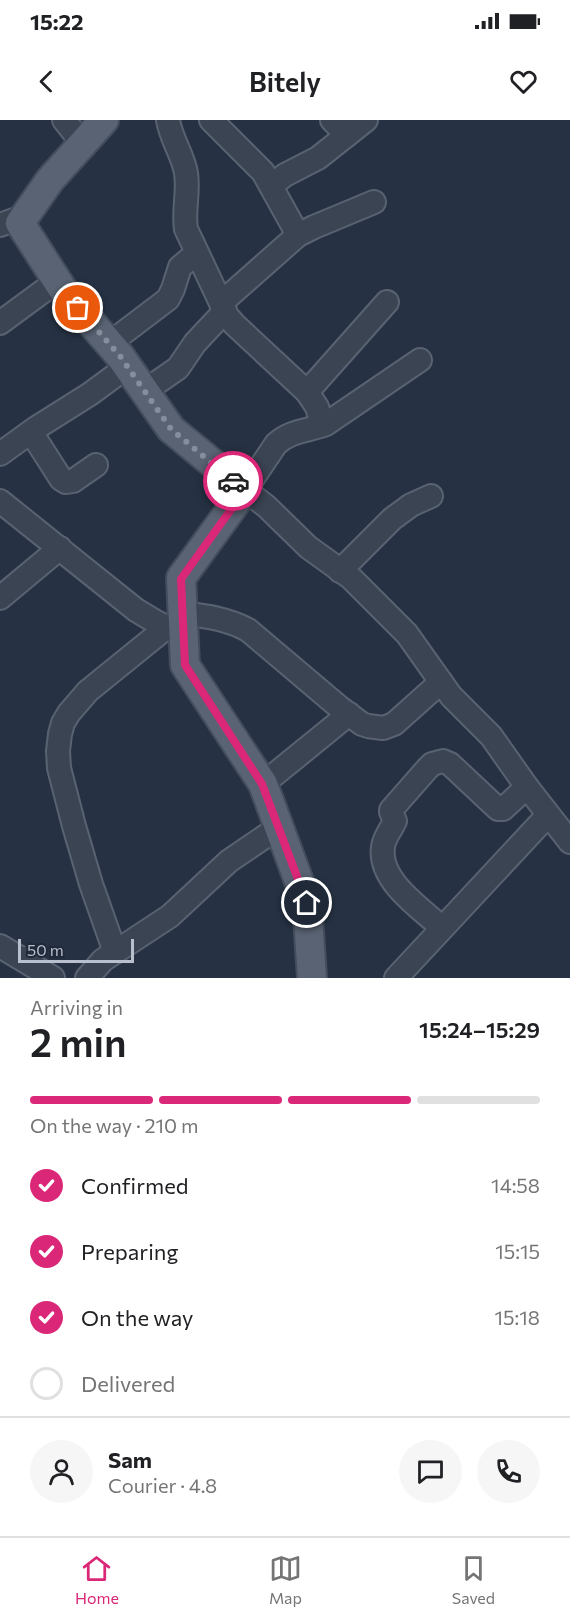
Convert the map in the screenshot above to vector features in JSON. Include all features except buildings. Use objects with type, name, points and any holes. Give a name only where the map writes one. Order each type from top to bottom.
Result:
[{"type":"main road","points":[[104,120],[13,220],[20,223],[63,290],[128,366],[171,429],[245,490],[181,579],[177,625],[185,665],[262,784],[279,827],[307,903],[312,978]]},
{"type":"street","points":[[64,120],[83,144]]},
{"type":"street","points":[[168,120],[186,171],[185,222],[223,307],[235,325],[307,392],[317,407],[322,425]]},
{"type":"street","points":[[211,120],[263,172],[298,236]]},
{"type":"street","points":[[272,185],[285,175],[311,163],[339,128],[366,120]]},
{"type":"street","points":[[145,391],[178,368],[223,307],[298,236],[374,202]]},
{"type":"street","points":[[110,343],[168,299],[180,267],[197,253]]},
{"type":"street","points":[[0,323],[57,281]]},
{"type":"street","points":[[307,392],[387,302]]},
{"type":"street","points":[[420,360],[322,425],[282,438],[245,490],[266,506],[308,547],[351,578],[407,634],[451,696],[491,736],[527,788],[570,842]]},
{"type":"street","points":[[0,454],[128,366]]},
{"type":"street","points":[[31,432],[61,478],[66,482],[72,481],[96,465]]},
{"type":"street","points":[[340,571],[392,519],[411,505],[431,496]]},
{"type":"street","points":[[3,510],[60,548],[136,610],[177,625],[227,621],[248,630],[362,724],[375,728],[394,724],[441,682]]},
{"type":"street","points":[[0,598],[60,548]]},
{"type":"street","points":[[115,952],[92,884],[59,768],[60,734],[69,713],[83,697],[177,625]]},
{"type":"street","points":[[262,784],[349,714]]},
{"type":"street","points":[[442,928],[397,886],[385,867],[382,849],[395,821],[390,813],[391,810],[432,764],[443,761],[450,764],[498,809],[527,788]]},
{"type":"street","points":[[396,978],[548,815]]},
{"type":"street","points":[[87,978],[98,964],[170,916],[229,861],[279,827]]},
{"type":"street","points":[[3,952],[53,978]]},
{"type":"way so far","points":[[78,308],[120,356],[171,429],[233,481]]},
{"type":"route","points":[[233,481],[245,490],[181,579],[185,665],[262,784],[307,903]]}]
